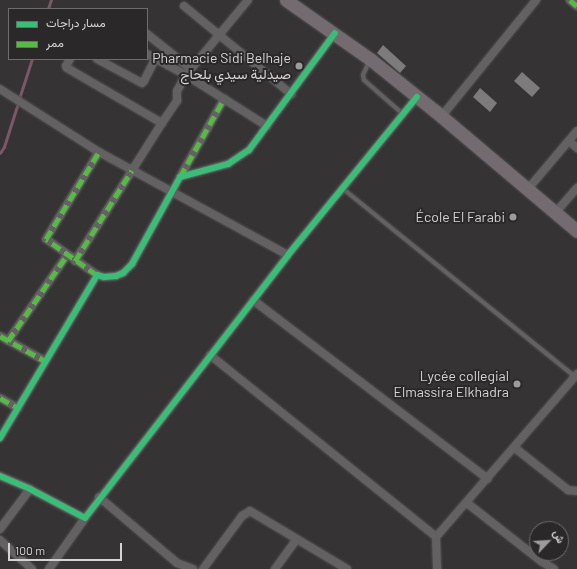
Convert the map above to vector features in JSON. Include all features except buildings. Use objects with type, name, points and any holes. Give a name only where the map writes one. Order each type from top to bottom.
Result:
[{"type":"main road","points":[[286,0],[370,59],[577,231]]},
{"type":"street","points":[[75,260],[176,101],[177,91],[188,72],[248,0]]},
{"type":"street","points":[[441,117],[536,0]]},
{"type":"street","points":[[570,0],[577,6]]},
{"type":"street","points":[[184,6],[291,94]]},
{"type":"street","points":[[180,177],[228,164],[237,160],[249,150],[335,33]]},
{"type":"street","points":[[148,35],[188,72],[224,99],[267,126]]},
{"type":"street","points":[[148,55],[155,59],[188,72]]},
{"type":"street","points":[[99,60],[142,83],[155,59]]},
{"type":"street","points":[[69,60],[66,66],[67,68],[162,122]]},
{"type":"street","points":[[0,89],[99,152],[288,255]]},
{"type":"street","points":[[49,569],[99,497],[288,255],[417,97]]},
{"type":"street","points":[[99,152],[46,238],[47,241],[97,275],[111,277],[123,273],[128,268],[224,99]]},
{"type":"street","points":[[528,189],[577,131]]},
{"type":"street","points":[[569,141],[577,148]]},
{"type":"street","points":[[556,212],[577,188]]},
{"type":"street","points":[[45,361],[2,338],[67,255]]},
{"type":"street","points":[[0,438],[97,275]]},
{"type":"street","points":[[253,300],[488,480]]},
{"type":"street","points":[[210,355],[436,537]]},
{"type":"street","points":[[437,569],[436,537],[488,480],[576,375]]},
{"type":"street","points":[[0,398],[18,408]]},
{"type":"street","points":[[514,448],[568,490],[577,490]]},
{"type":"street","points":[[0,476],[30,489],[84,518]]},
{"type":"street","points":[[0,529],[30,489]]},
{"type":"street","points":[[99,497],[176,566],[193,569]]},
{"type":"street","points":[[467,502],[541,561],[554,569]]},
{"type":"street","points":[[203,569],[242,516],[247,512],[253,512],[344,568]]},
{"type":"street","points":[[275,569],[297,538]]},
{"type":"street","points":[[0,540],[32,569]]},
{"type":"lane","points":[[370,59],[363,75],[364,80],[403,114]]},
{"type":"lane","points":[[342,188],[576,375]]},
{"type":"waterway","points":[[48,8],[51,0]]},
{"type":"waterway","points":[[19,99],[32,60]]},
{"type":"waterway","points":[[0,153],[4,147],[18,103]]},
{"type":"marked path","points":[[570,0],[577,6]]},
{"type":"marked path","points":[[180,177],[224,99]]},
{"type":"marked path","points":[[97,275],[46,239],[99,152]]},
{"type":"marked path","points":[[75,261],[132,170]]},
{"type":"marked path","points":[[8,341],[67,255]]},
{"type":"marked path","points":[[0,336],[45,361]]},
{"type":"marked path","points":[[0,398],[18,408]]},
{"type":"cycle path","points":[[0,438],[97,275],[104,277],[116,276],[123,273],[132,264],[180,177],[228,164],[249,150],[335,33]]},
{"type":"cycle path","points":[[0,476],[30,489],[85,518],[288,255],[417,97]]},
{"type":"place","name":"Pharmacie Sidi Belhaje صيدلية سيدي بلحاج","points":[[299,66]]},
{"type":"place","name":"École El Farabi","points":[[513,217]]},
{"type":"place","name":"Lycée collegial Elmassira Elkhadra","points":[[517,384]]}]
